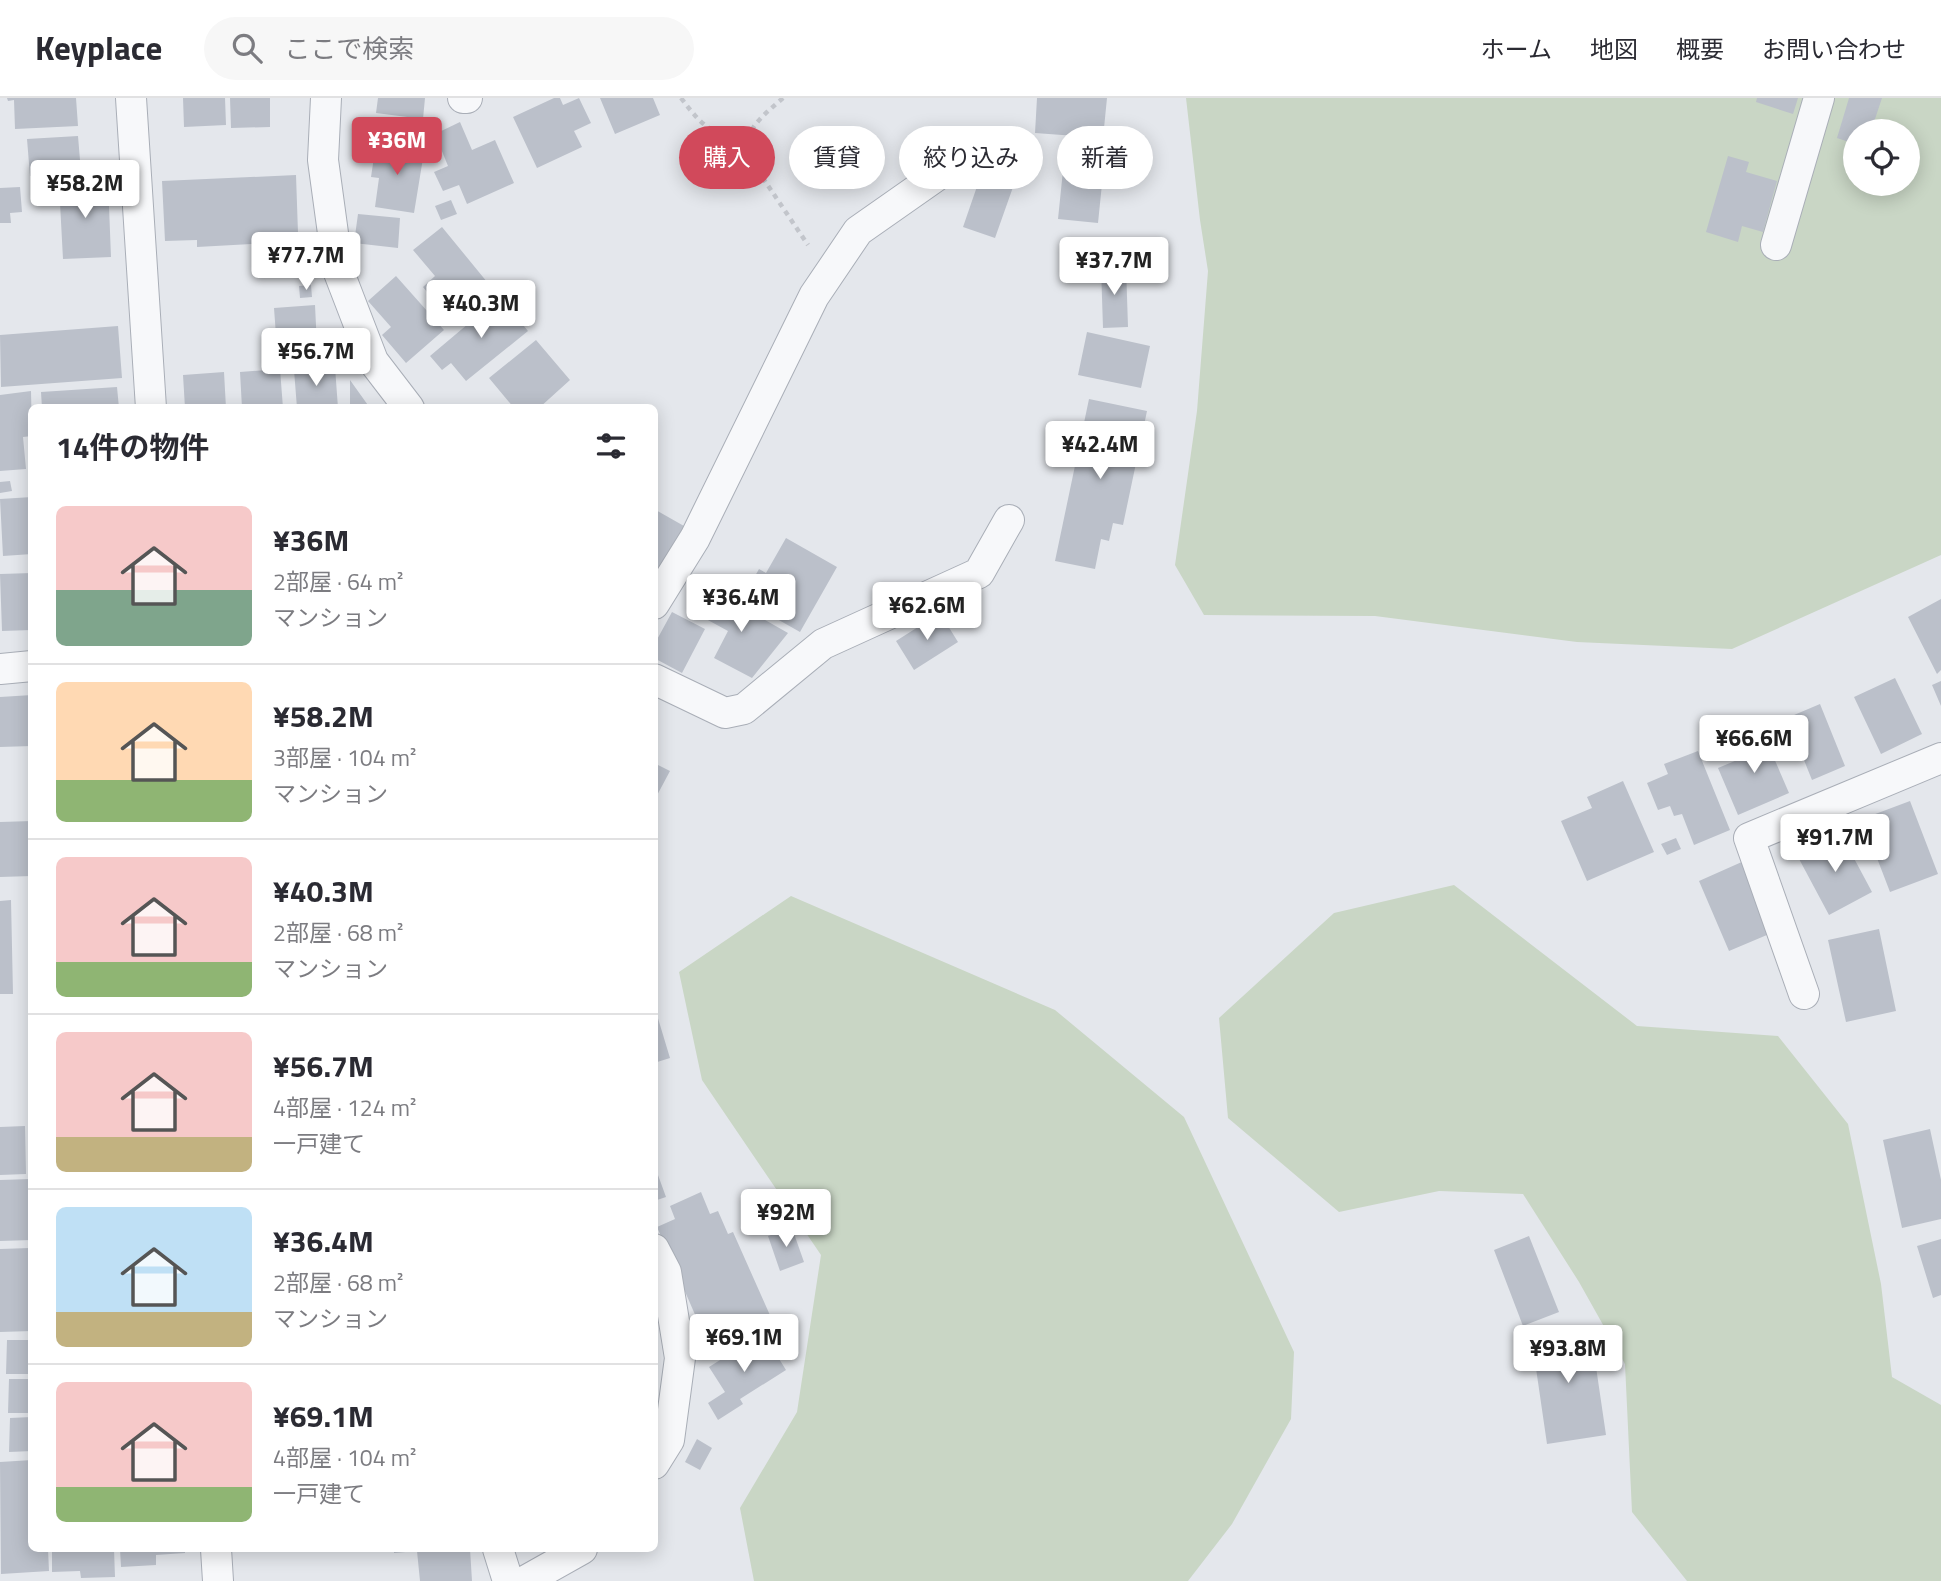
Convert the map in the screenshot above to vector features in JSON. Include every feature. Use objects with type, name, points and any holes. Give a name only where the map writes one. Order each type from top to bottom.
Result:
[{"type":"street","points":[[131,98],[151,404]]},
{"type":"street","points":[[326,98],[323,160],[338,270],[373,361],[406,404]]},
{"type":"street","points":[[1776,245],[1819,98]]},
{"type":"street","points":[[658,598],[695,538],[814,296],[858,231],[918,189]]},
{"type":"street","points":[[658,681],[725,713],[744,709],[823,644],[979,573],[1009,520]]},
{"type":"street","points":[[0,668],[28,666]]},
{"type":"street","points":[[1804,994],[1749,838],[1941,758]]},
{"type":"street","points":[[658,1257],[666,1272],[681,1358],[670,1440],[658,1458]]},
{"type":"street","points":[[216,1552],[218,1581]]},
{"type":"street","points":[[499,1552],[508,1581]]},
{"type":"street","points":[[525,1581],[577,1552]]},
{"type":"path","points":[[681,98],[705,126]]},
{"type":"path","points":[[754,126],[783,98]]},
{"type":"path","points":[[770,189],[828,275]]},
{"type":"green space","points":[[1186,98],[1941,98],[1941,555],[1732,649],[1577,642],[1375,616],[1204,615],[1175,565],[1197,411],[1208,271]]},
{"type":"green space","points":[[1454,885],[1637,1026],[1778,1036],[1848,1124],[1881,1284],[1892,1377],[1941,1405],[1941,1581],[1687,1581],[1632,1512],[1625,1364],[1579,1282],[1523,1194],[1439,1191],[1339,1212],[1228,1118],[1219,1018],[1334,913]]},
{"type":"green space","points":[[791,896],[1055,1010],[1184,1117],[1294,1352],[1291,1419],[1232,1524],[1188,1581],[754,1581],[740,1508],[797,1412],[821,1255],[702,1080],[679,972]]},
{"type":"building","points":[[7,98],[76,98],[78,126],[15,129],[14,100],[8,101]]},
{"type":"building","points":[[183,98],[225,98],[226,125],[184,127]]},
{"type":"building","points":[[230,98],[270,98],[270,127],[231,128]]},
{"type":"building","points":[[378,98],[425,98],[423,119],[376,113]]},
{"type":"building","points":[[554,98],[560,98],[563,105],[579,98],[591,123],[574,131],[582,147],[537,168],[513,117]]},
{"type":"building","points":[[600,98],[653,98],[660,115],[615,134]]},
{"type":"building","points":[[1037,98],[1107,98],[1104,126],[1057,126],[1057,135],[1043,134],[1043,126],[1035,126]]},
{"type":"building","points":[[1757,98],[1798,98],[1793,114],[1756,102]]},
{"type":"building","points":[[1849,98],[1882,98],[1875,119],[1843,119],[1843,140],[1837,138]]},
{"type":"building","points":[[460,122],[472,150],[495,140],[514,183],[467,204],[459,185],[443,191],[434,172],[448,166],[435,134]]},
{"type":"building","points":[[409,126],[423,127],[422,142],[408,141]]},
{"type":"building","points":[[78,136],[81,172],[30,176],[27,139]]},
{"type":"building","points":[[376,144],[424,152],[414,213],[375,207],[379,178],[371,177]]},
{"type":"building","points":[[1728,156],[1749,162],[1746,172],[1777,181],[1763,232],[1742,226],[1738,242],[1706,232]]},
{"type":"building","points":[[296,175],[298,233],[271,235],[271,243],[197,247],[197,240],[165,241],[162,181]]},
{"type":"building","points":[[108,181],[111,257],[63,259],[59,184]]},
{"type":"building","points":[[20,187],[22,212],[10,213],[11,223],[0,223],[0,188]]},
{"type":"building","points":[[976,189],[1012,189],[995,238],[963,227]]},
{"type":"building","points":[[1061,189],[1101,189],[1098,223],[1058,219]]},
{"type":"building","points":[[451,200],[457,214],[441,220],[435,206]]},
{"type":"building","points":[[358,214],[400,218],[398,248],[354,243]]},
{"type":"building","points":[[442,227],[492,288],[451,321],[423,287],[435,276],[413,250]]},
{"type":"building","points":[[1126,266],[1128,327],[1103,328],[1101,267]]},
{"type":"building","points":[[396,276],[444,330],[406,363],[382,335],[391,327],[368,301]]},
{"type":"building","points":[[311,285],[312,297],[300,298],[299,286]]},
{"type":"building","points":[[500,297],[528,331],[466,381],[451,363],[442,370],[430,356]]},
{"type":"building","points":[[315,305],[317,346],[277,349],[274,308]]},
{"type":"building","points":[[118,326],[122,378],[1,387],[0,335]]},
{"type":"building","points":[[1087,332],[1150,346],[1141,388],[1078,375]]},
{"type":"building","points":[[536,340],[570,380],[543,404],[511,404],[489,378]]},
{"type":"building","points":[[335,367],[338,404],[297,404],[294,370]]},
{"type":"building","points":[[280,369],[283,404],[242,404],[240,372]]},
{"type":"building","points":[[224,372],[226,404],[185,404],[183,375]]},
{"type":"building","points":[[350,380],[367,404],[350,404]]},
{"type":"building","points":[[117,387],[119,404],[42,404],[41,392]]},
{"type":"building","points":[[31,391],[31,404],[28,404],[28,436],[23,437],[26,469],[0,471],[0,395]]},
{"type":"building","points":[[1089,399],[1147,411],[1123,525],[1113,523],[1109,541],[1101,539],[1095,569],[1055,561]]},
{"type":"building","points":[[10,481],[12,491],[0,493],[0,482]]},
{"type":"building","points":[[28,497],[28,554],[3,556],[0,499]]},
{"type":"building","points":[[658,511],[684,526],[658,569]]},
{"type":"building","points":[[786,538],[837,567],[800,632],[742,599],[759,569],[766,573]]},
{"type":"building","points":[[28,573],[28,630],[2,631],[0,574]]},
{"type":"building","points":[[709,588],[788,633],[752,678],[714,658],[728,631],[695,613]]},
{"type":"building","points":[[1941,599],[1941,670],[1937,674],[1908,617]]},
{"type":"building","points":[[672,612],[705,629],[682,673],[658,660],[658,638]]},
{"type":"building","points":[[940,613],[958,642],[914,670],[896,641]]},
{"type":"building","points":[[1895,678],[1922,734],[1881,754],[1854,697]]},
{"type":"building","points":[[1941,681],[1941,706],[1932,685]]},
{"type":"building","points":[[28,695],[28,746],[0,747],[0,697]]},
{"type":"building","points":[[1820,704],[1845,766],[1812,780],[1787,718]]},
{"type":"building","points":[[1758,721],[1789,793],[1738,815],[1718,768],[1754,753],[1743,728]]},
{"type":"building","points":[[1698,751],[1730,830],[1694,845],[1682,814],[1674,816],[1670,806],[1658,810],[1647,783],[1668,774],[1664,764]]},
{"type":"building","points":[[658,765],[670,771],[658,794]]},
{"type":"building","points":[[1623,781],[1654,852],[1587,881],[1561,821],[1592,808],[1587,797]]},
{"type":"building","points":[[1910,801],[1938,874],[1890,892],[1862,819]]},
{"type":"building","points":[[28,821],[28,876],[0,877],[0,822]]},
{"type":"building","points":[[1841,834],[1872,892],[1829,915],[1798,857]]},
{"type":"building","points":[[1676,838],[1681,849],[1667,855],[1661,844]]},
{"type":"building","points":[[1744,861],[1774,932],[1729,951],[1699,881]]},
{"type":"building","points":[[11,900],[13,994],[0,994],[0,901]]},
{"type":"building","points":[[1879,929],[1896,1011],[1846,1022],[1828,940]]},
{"type":"building","points":[[658,1018],[670,1058],[658,1062]]},
{"type":"building","points":[[25,1126],[26,1174],[0,1175],[0,1127]]},
{"type":"building","points":[[1930,1129],[1941,1180],[1941,1219],[1902,1228],[1883,1140]]},
{"type":"building","points":[[658,1175],[666,1197],[658,1200]]},
{"type":"building","points":[[28,1179],[28,1240],[0,1241],[0,1180]]},
{"type":"building","points":[[701,1192],[710,1214],[718,1211],[728,1234],[733,1232],[773,1322],[731,1340],[724,1324],[703,1333],[658,1229],[658,1227],[675,1219],[670,1206]]},
{"type":"building","points":[[792,1228],[804,1262],[780,1271],[768,1236]]},
{"type":"building","points":[[1529,1236],[1559,1312],[1523,1326],[1494,1250]]},
{"type":"building","points":[[1941,1239],[1941,1295],[1933,1298],[1917,1246]]},
{"type":"building","points":[[28,1248],[28,1331],[0,1332],[0,1249]]},
{"type":"building","points":[[1590,1326],[1606,1435],[1547,1444],[1531,1334]]},
{"type":"building","points":[[763,1333],[786,1370],[740,1399],[743,1404],[718,1420],[708,1403],[725,1392],[709,1367]]},
{"type":"building","points":[[7,1340],[28,1340],[28,1374],[6,1374]]},
{"type":"building","points":[[9,1379],[28,1379],[28,1413],[8,1413]]},
{"type":"building","points":[[28,1417],[28,1451],[9,1452],[10,1418]]},
{"type":"building","points":[[697,1439],[712,1448],[700,1470],[685,1462]]},
{"type":"building","points":[[28,1460],[28,1552],[48,1552],[49,1571],[1,1574],[0,1462]]},
{"type":"building","points":[[52,1552],[114,1552],[115,1577],[81,1578],[80,1571],[52,1572]]},
{"type":"building","points":[[120,1552],[185,1552],[156,1555],[156,1565],[121,1567]]},
{"type":"building","points":[[417,1552],[470,1552],[472,1581],[420,1581]]}]
